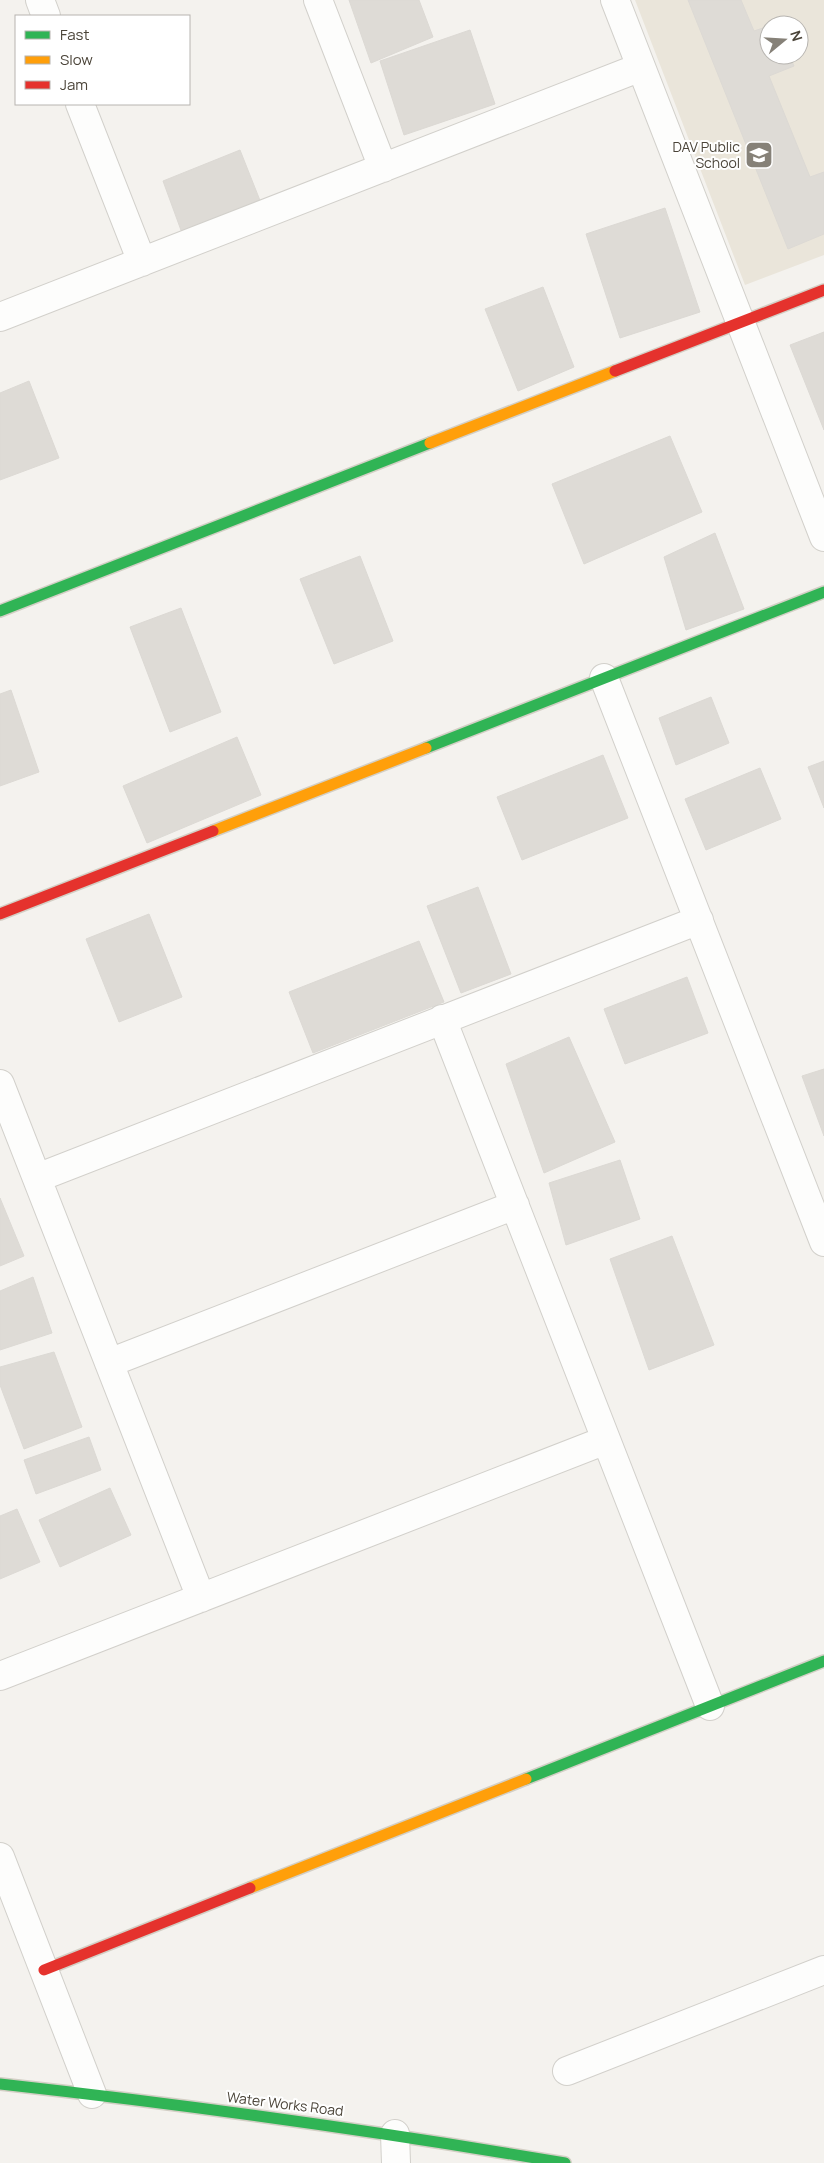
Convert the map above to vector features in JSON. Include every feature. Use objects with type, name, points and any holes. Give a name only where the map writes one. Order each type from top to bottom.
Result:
[{"type":"street","points":[[40,0],[46,15]]},
{"type":"street","points":[[318,0],[383,168]]},
{"type":"street","points":[[615,0],[824,537]]},
{"type":"street","points":[[0,318],[641,67]]},
{"type":"street","points":[[80,105],[142,262]]},
{"type":"street","points":[[0,611],[824,290]]},
{"type":"street","points":[[0,914],[824,592]]},
{"type":"street","points":[[604,678],[824,1242]]},
{"type":"street","points":[[36,1178],[698,920]]},
{"type":"street","points":[[442,1020],[710,1706]]},
{"type":"street","points":[[0,1084],[201,1598]]},
{"type":"street","points":[[109,1363],[515,1204]]},
{"type":"street","points":[[0,1676],[606,1440]]},
{"type":"street","points":[[44,1970],[824,1661]]},
{"type":"street","points":[[0,1857],[92,2094]]},
{"type":"street","points":[[567,2071],[824,1970]]},
{"type":"street","name":"Water Works Road","points":[[0,2084],[92,2094],[395,2134],[565,2163]]},
{"type":"street","points":[[395,2134],[396,2163]]},
{"type":"shaded area","name":"DAV Public School","points":[[635,0],[824,0],[824,255],[745,285]]},
{"type":"building","points":[[349,0],[419,0],[433,37],[371,63]]},
{"type":"building","points":[[688,0],[741,0],[754,31],[759,29],[759,65],[794,66],[769,76],[810,177],[824,172],[824,234],[788,249]]},
{"type":"building","points":[[470,30],[495,104],[404,135],[380,61]]},
{"type":"building","points":[[240,150],[261,203],[182,233],[163,181]]},
{"type":"building","points":[[665,208],[700,312],[620,338],[586,234]]},
{"type":"building","points":[[543,287],[574,367],[518,391],[485,309]]},
{"type":"building","points":[[824,332],[824,430],[790,345]]},
{"type":"building","points":[[29,381],[59,458],[0,480],[0,393]]},
{"type":"building","points":[[670,436],[702,512],[584,564],[552,484]]},
{"type":"building","points":[[715,533],[744,609],[686,630],[664,557]]},
{"type":"building","points":[[360,556],[393,641],[334,664],[300,579]]},
{"type":"building","points":[[181,608],[221,712],[170,732],[130,627]]},
{"type":"building","points":[[11,690],[39,772],[0,786],[0,694]]},
{"type":"building","points":[[711,697],[729,743],[676,765],[659,718]]},
{"type":"building","points":[[237,737],[261,795],[147,843],[123,786]]},
{"type":"building","points":[[603,755],[628,818],[522,860],[497,797]]},
{"type":"building","points":[[824,761],[824,808],[808,767]]},
{"type":"building","points":[[760,768],[781,819],[706,850],[685,799]]},
{"type":"building","points":[[478,887],[511,974],[461,993],[427,906]]},
{"type":"building","points":[[149,914],[182,997],[119,1022],[86,939]]},
{"type":"building","points":[[419,941],[444,1002],[313,1053],[289,992]]},
{"type":"building","points":[[687,977],[708,1033],[625,1064],[604,1009]]},
{"type":"building","points":[[569,1037],[615,1142],[544,1173],[506,1064]]},
{"type":"building","points":[[824,1069],[824,1136],[802,1076]]},
{"type":"building","points":[[620,1160],[640,1219],[566,1245],[549,1183]]},
{"type":"building","points":[[0,1198],[24,1256],[0,1266]]},
{"type":"building","points":[[672,1236],[714,1345],[649,1370],[610,1259]]},
{"type":"building","points":[[33,1277],[52,1333],[0,1350],[0,1291]]},
{"type":"building","points":[[54,1352],[82,1427],[24,1449],[0,1385],[0,1367]]},
{"type":"building","points":[[89,1437],[101,1470],[36,1494],[24,1460]]},
{"type":"building","points":[[110,1488],[131,1535],[60,1567],[39,1520]]},
{"type":"building","points":[[17,1509],[40,1562],[0,1579],[0,1516]]},
{"type":"traffic: fast","points":[[0,611],[430,443]]},
{"type":"traffic: fast","points":[[426,748],[824,592]]},
{"type":"traffic: fast","points":[[526,1779],[824,1661]]},
{"type":"traffic: fast","points":[[0,2084],[283,2119],[565,2163]]},
{"type":"traffic: slow","points":[[430,443],[615,371]]},
{"type":"traffic: slow","points":[[213,831],[426,748]]},
{"type":"traffic: slow","points":[[250,1888],[526,1779]]},
{"type":"traffic: jam","points":[[615,371],[824,290]]},
{"type":"traffic: jam","points":[[0,914],[213,831]]},
{"type":"traffic: jam","points":[[44,1970],[250,1888]]},
{"type":"place","name":"DAV Public School","points":[[759,155]]}]
